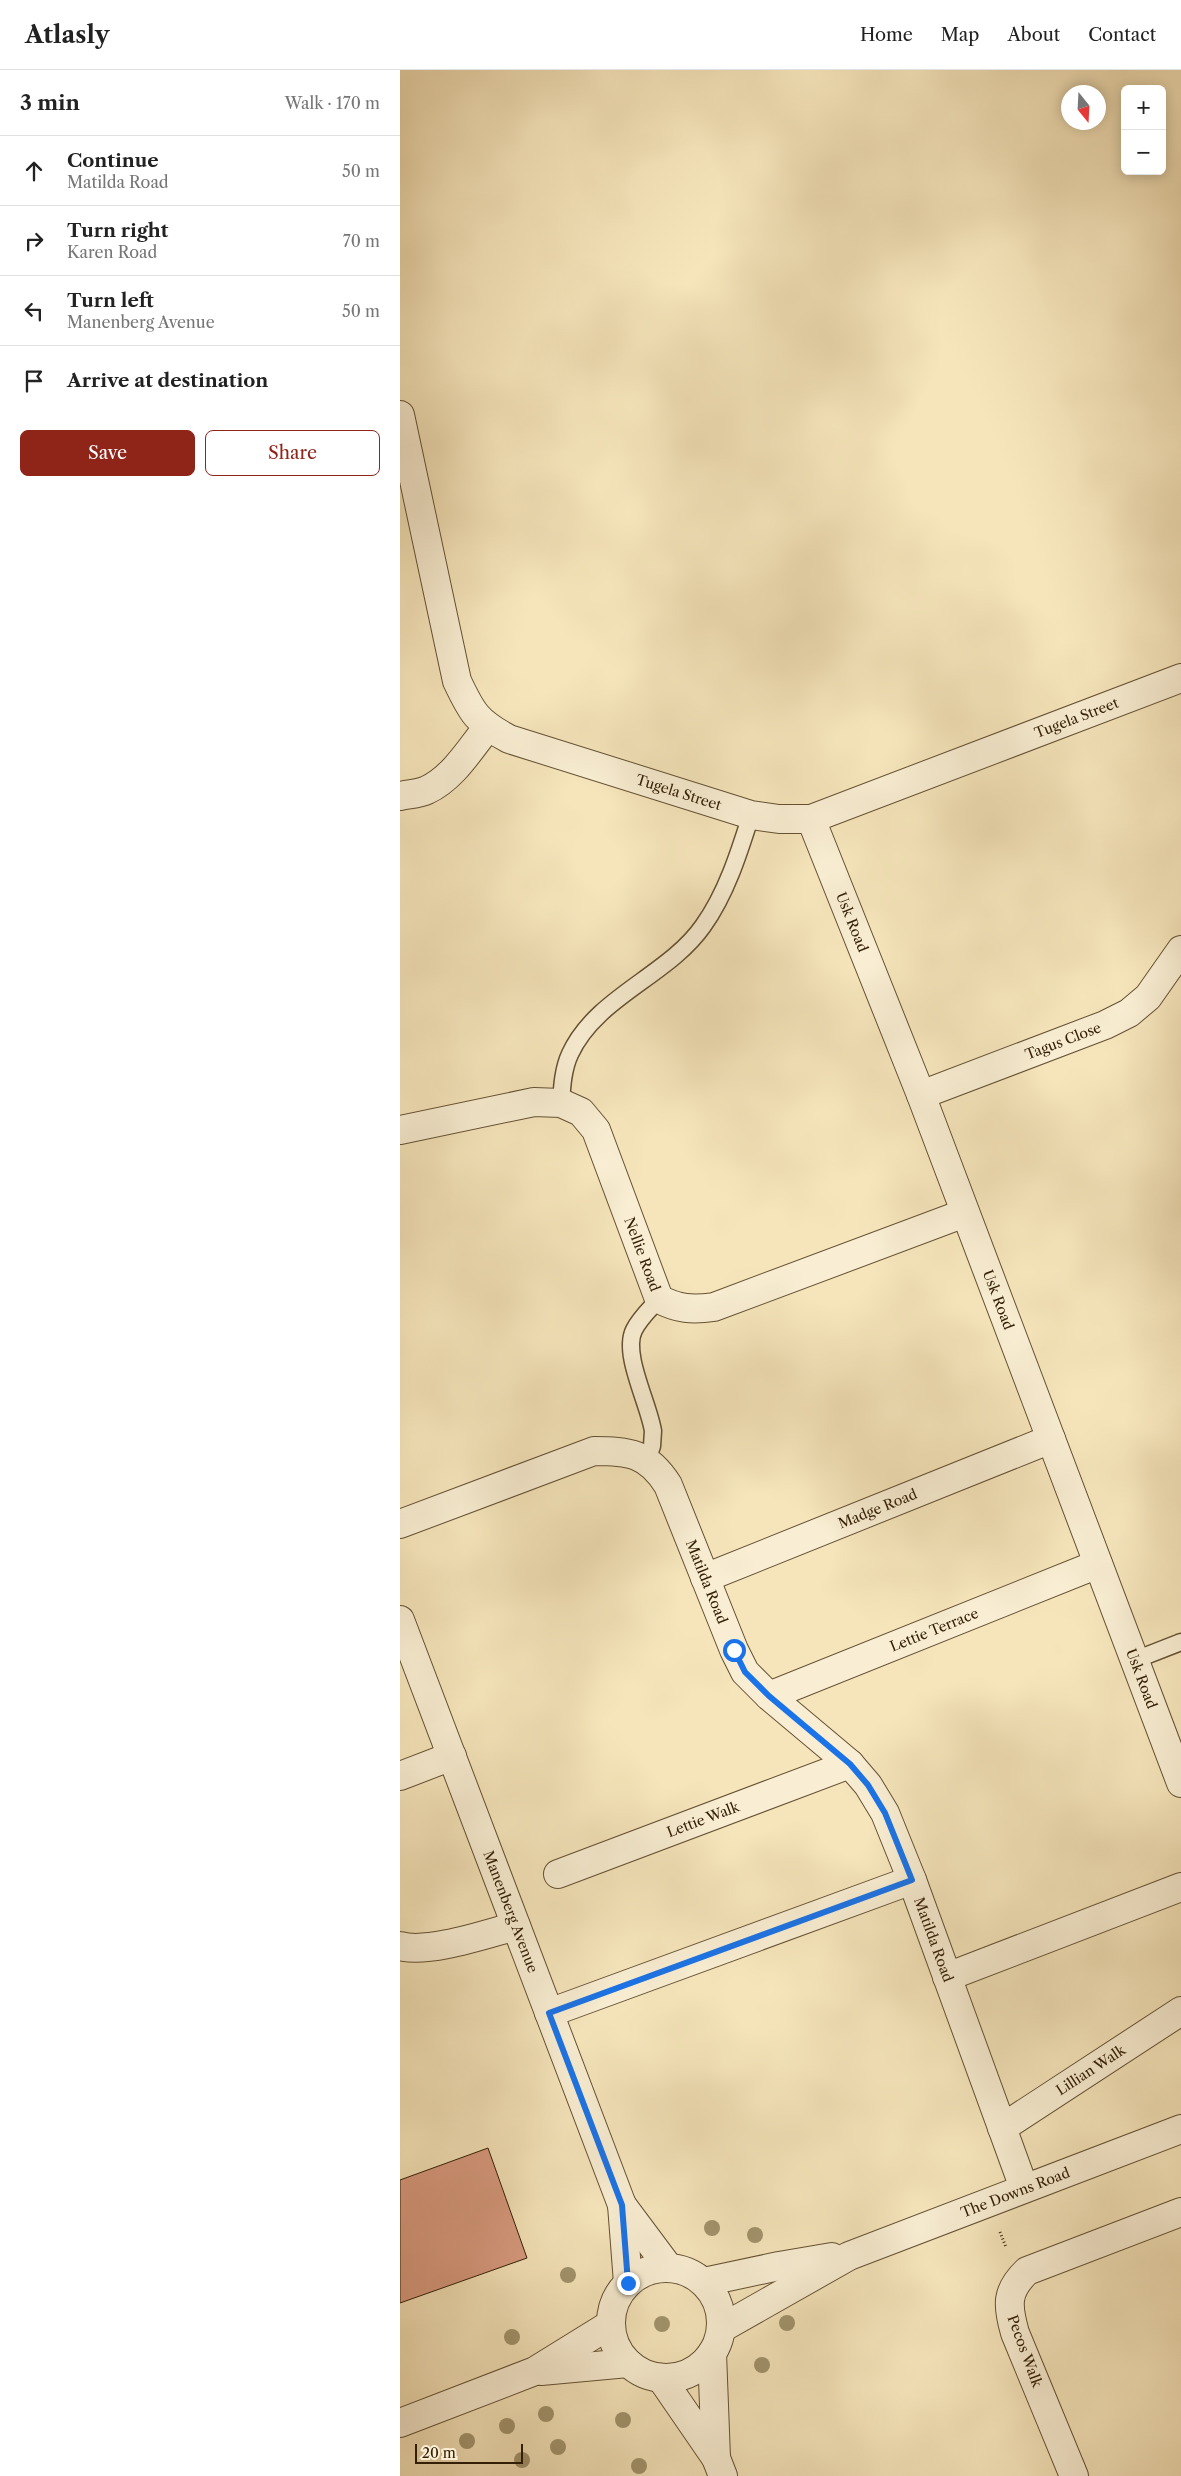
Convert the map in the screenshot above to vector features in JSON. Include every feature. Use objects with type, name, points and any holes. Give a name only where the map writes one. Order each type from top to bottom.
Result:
[{"type":"street","name":"Tugela Street","points":[[400,415],[457,681],[470,708],[486,728],[509,739],[751,815],[779,819],[812,819],[1181,678]]},
{"type":"street","points":[[400,796],[426,791],[438,784],[450,773],[486,728]]},
{"type":"street","name":"Usk Road","points":[[812,819],[921,1095],[1181,1783]]},
{"type":"street","name":"Tagus Close","points":[[921,1095],[1105,1025],[1130,1013],[1148,997],[1181,950]]},
{"type":"street","name":"Nellie Road","points":[[400,1130],[534,1102],[561,1103],[580,1112],[596,1130],[659,1299],[676,1308],[694,1310],[714,1307],[965,1213]]},
{"type":"street","name":"Madge Road","points":[[705,1578],[1051,1439]]},
{"type":"street","name":"Matilda Road","points":[[400,1524],[594,1451],[625,1451],[646,1460],[659,1470],[668,1485],[734,1650],[745,1672],[769,1696],[850,1764],[868,1785],[885,1813],[912,1880],[1024,2188]]},
{"type":"street","name":"Lettie Terrace","points":[[769,1696],[1098,1564]]},
{"type":"street","name":"Manenberg Avenue","points":[[400,1620],[622,2205],[669,2268]]},
{"type":"street","points":[[400,1776],[452,1756]]},
{"type":"street","name":"Lettie Walk","points":[[558,1874],[850,1764]]},
{"type":"street","points":[[549,2013],[912,1880]]},
{"type":"street","points":[[947,1977],[1181,1887]]},
{"type":"street","points":[[400,1946],[409,1949],[429,1948],[516,1926]]},
{"type":"street","name":"Lillian Walk","points":[[1002,2128],[1181,2011]]},
{"type":"street","name":"The Downs Road","points":[[722,2328],[849,2256],[1181,2128]]},
{"type":"street","name":"Manenberg Avenue","points":[[622,2205],[628,2283]]},
{"type":"street","name":"Pecos Walk","points":[[1074,2476],[1015,2333],[1010,2315],[1009,2298],[1014,2284],[1027,2270],[1181,2212]]},
{"type":"street","name":"The Downs Road","points":[[704,2282],[779,2266],[849,2256]]},
{"type":"street","points":[[669,2268],[693,2275],[704,2282],[717,2303],[722,2328],[712,2353],[703,2364],[690,2372],[676,2377],[661,2378],[638,2370],[628,2363],[619,2352],[613,2338],[611,2324],[613,2309],[618,2295],[628,2283],[640,2274],[654,2269],[669,2268]]},
{"type":"street","points":[[400,2423],[535,2371],[611,2324]]},
{"type":"street","points":[[712,2353],[719,2471]]},
{"type":"street","points":[[535,2371],[628,2363]]},
{"type":"street","points":[[661,2378],[719,2471]]},
{"type":"lane","points":[[561,1103],[563,1080],[570,1054],[583,1034],[603,1012],[673,957],[703,927],[739,856],[751,815]]},
{"type":"lane","points":[[646,1460],[652,1446],[654,1432],[630,1346],[633,1331],[659,1299]]},
{"type":"lane","points":[[1135,1660],[1181,1642]]},
{"type":"path","points":[[996,2224],[1007,2251]]},
{"type":"building","points":[[488,2148],[527,2258],[400,2303],[400,2180]]},
{"type":"route","points":[[628,2283],[622,2205],[549,2013],[912,1880],[885,1813],[868,1785],[850,1764],[769,1696],[745,1672],[734,1650]]}]
